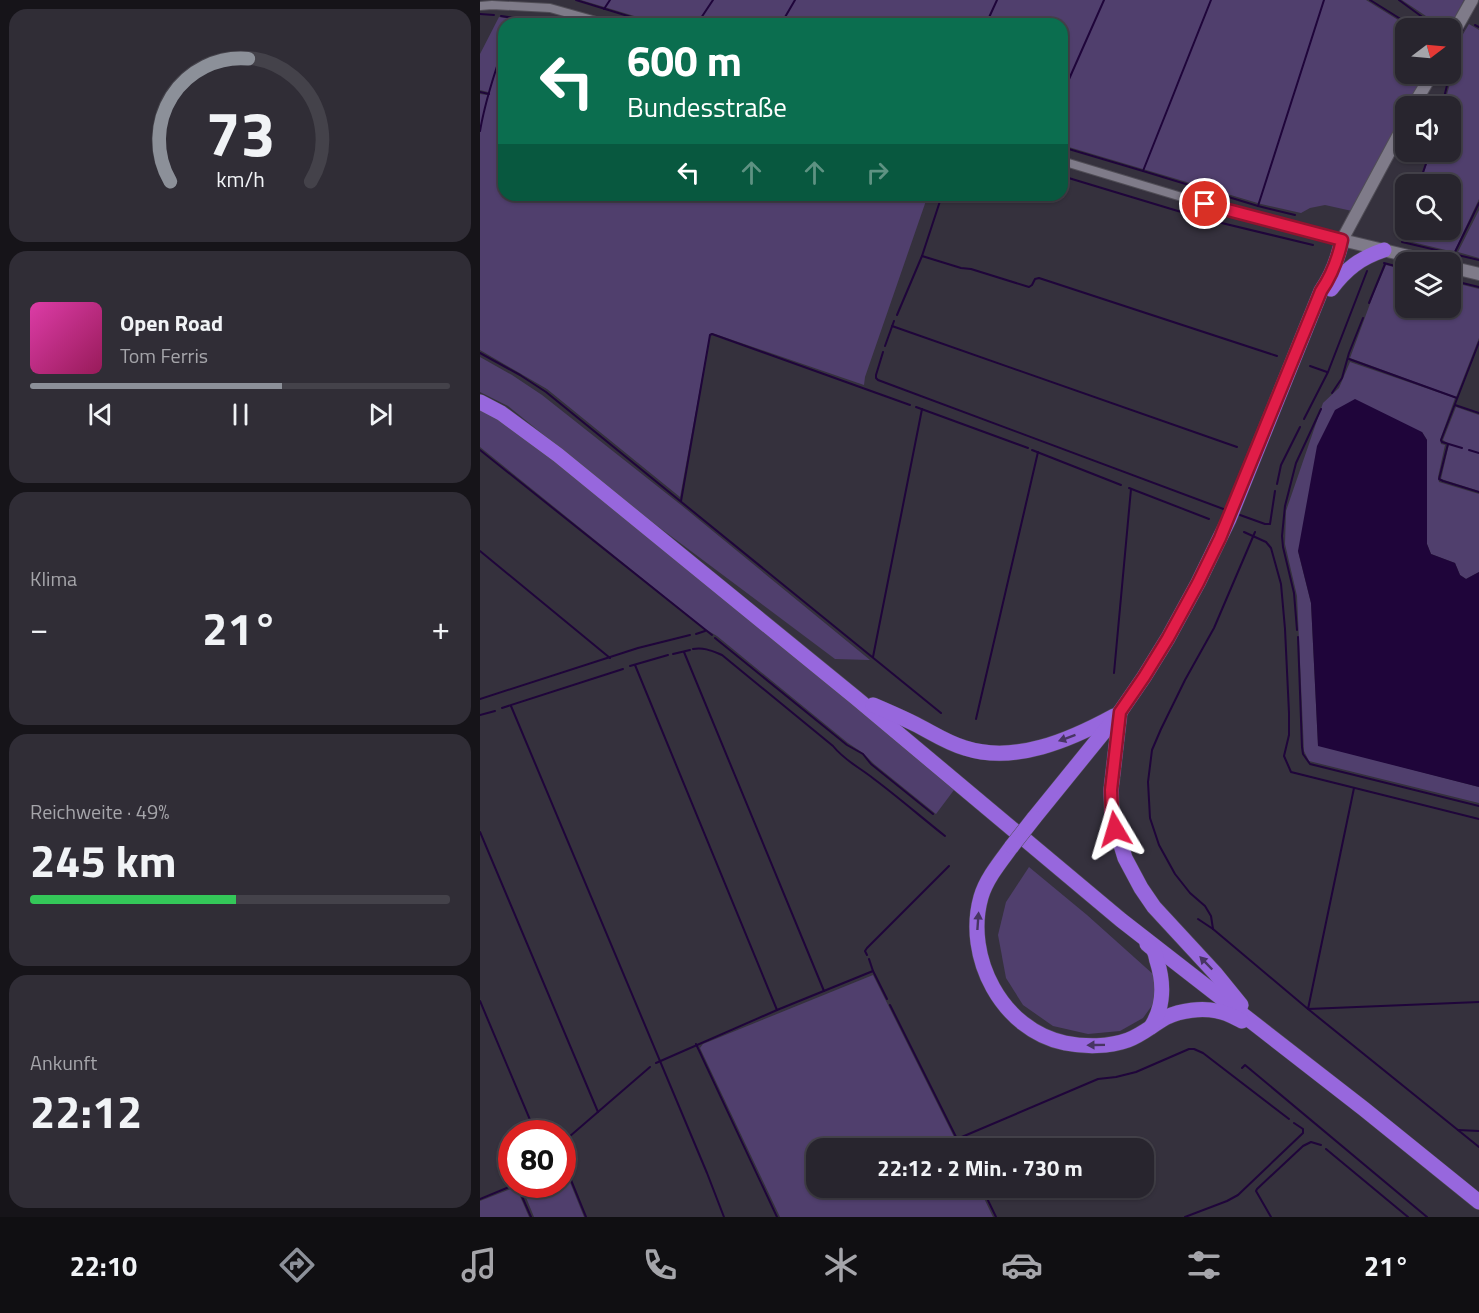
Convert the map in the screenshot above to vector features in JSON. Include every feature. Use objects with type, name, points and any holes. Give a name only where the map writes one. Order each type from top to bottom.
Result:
[{"type":"highway","points":[[1260,1027],[1252,1026],[1225,1013],[1206,1010],[1174,1014],[1130,1040],[1113,1044],[1080,1045],[1045,1037],[1029,1029],[1016,1018],[992,988],[984,969],[977,936],[977,921],[981,896],[995,870],[1120,712],[1168,638],[1229,519],[1310,322],[1321,291],[1328,257],[1342,240]]},
{"type":"highway","points":[[1310,322],[1346,270],[1370,255],[1384,250]]},
{"type":"highway","points":[[480,402],[501,413],[558,455],[856,698],[1121,920],[1260,1027],[1479,1202]]},
{"type":"highway","points":[[856,698],[962,747],[979,752],[996,753],[1031,749],[1063,740],[1120,712]]},
{"type":"highway","points":[[1120,712],[1111,790],[1112,816],[1125,858],[1154,907],[1215,973],[1260,1027]]},
{"type":"highway","points":[[1121,920],[1154,951],[1159,966],[1162,997],[1158,1015],[1151,1027]]},
{"type":"main road","points":[[1461,20],[1472,0]]},
{"type":"main road","points":[[1395,141],[1342,240],[1395,253]]},
{"type":"main road","points":[[1461,270],[1479,274]]},
{"type":"street","points":[[480,6],[550,8],[586,18]]},
{"type":"street","points":[[1068,163],[1205,204],[1342,240]]},
{"type":"shaded area","points":[[581,0],[1366,0],[1395,18],[1395,84],[1421,84],[1415,96],[1395,96],[1395,131],[1352,211],[1325,205],[1310,208],[1301,213],[1261,204],[1068,147],[1068,18],[641,18]]},
{"type":"shaded area","points":[[1402,0],[1464,0],[1454,18],[1429,18]]},
{"type":"shaded area","points":[[498,19],[498,201],[926,201],[864,385],[710,334],[680,497],[547,389],[480,350],[480,94],[487,95],[488,92],[480,90],[480,54]]},
{"type":"shaded area","points":[[1469,24],[1479,30],[1479,199],[1461,237],[1461,174],[1423,174],[1428,162],[1461,162],[1461,96],[1447,96],[1450,84],[1461,84],[1461,38]]},
{"type":"shaded area","points":[[1479,210],[1479,258],[1458,252]]},
{"type":"shaded area","points":[[1404,240],[1460,240],[1454,252]]},
{"type":"shaded area","points":[[1386,265],[1395,267],[1395,318],[1461,318],[1461,284],[1479,289],[1479,338],[1456,397],[1350,358]]},
{"type":"shaded area","points":[[480,357],[542,395],[870,660],[835,659],[636,510],[508,406],[480,392]]},
{"type":"shaded area","points":[[1350,362],[1455,398],[1440,440],[1441,444],[1445,445],[1438,477],[1439,482],[1479,494],[1479,572],[1466,579],[1460,575],[1455,563],[1431,554],[1427,544],[1427,440],[1422,432],[1298,551],[1311,603],[1318,745],[1479,787],[1479,803],[1309,761],[1304,751],[1297,596],[1285,544],[1286,511],[1323,403],[1339,388]]},
{"type":"shaded area","points":[[1355,399],[1422,432],[1427,440],[1427,544],[1431,554],[1455,563],[1460,575],[1466,579],[1479,572],[1479,787],[1318,746],[1311,603],[1298,551],[1317,446],[1335,410]]},
{"type":"shaded area","points":[[1456,407],[1479,415],[1479,491],[1441,479],[1449,444],[1443,440]]},
{"type":"shaded area","points":[[480,409],[543,452],[813,671],[954,790],[936,814],[480,447]]},
{"type":"shaded area","points":[[1029,867],[1154,975],[1156,1000],[1143,1018],[1120,1031],[1088,1034],[1053,1026],[1023,1005],[1006,978],[998,935],[1006,902]]},
{"type":"shaded area","points":[[873,975],[954,1138],[806,1138],[806,1198],[984,1198],[993,1217],[780,1217],[700,1048],[703,1044]]},
{"type":"shaded area","points":[[498,1194],[498,1198],[521,1198],[529,1217],[480,1217],[480,1201]]},
{"type":"shaded area","points":[[576,1197],[584,1217],[534,1217],[526,1198]]},
{"type":"waterway","points":[[576,0],[634,18]]},
{"type":"waterway","points":[[604,9],[610,0]]},
{"type":"waterway","points":[[701,18],[713,0]]},
{"type":"waterway","points":[[784,18],[795,0]]},
{"type":"waterway","points":[[989,18],[997,0]]},
{"type":"waterway","points":[[1068,81],[1104,0]]},
{"type":"waterway","points":[[1211,0],[1143,171],[1258,206],[1324,0]]},
{"type":"waterway","points":[[1370,0],[1399,18]]},
{"type":"waterway","points":[[1399,0],[1424,18]]},
{"type":"waterway","points":[[480,14],[494,15]]},
{"type":"waterway","points":[[501,16],[514,18]]},
{"type":"waterway","points":[[1444,96],[1458,40],[1466,22]]},
{"type":"waterway","points":[[1475,25],[1479,27]]},
{"type":"waterway","points":[[480,131],[484,109],[498,64]]},
{"type":"waterway","points":[[480,92],[489,94]]},
{"type":"waterway","points":[[1068,149],[1143,171]]},
{"type":"waterway","points":[[1422,174],[1427,162]]},
{"type":"waterway","points":[[1068,178],[1201,218],[1313,245]]},
{"type":"waterway","points":[[897,315],[922,256],[940,201]]},
{"type":"waterway","points":[[1455,252],[1479,203]]},
{"type":"waterway","points":[[1258,206],[1295,215]]},
{"type":"waterway","points":[[1402,242],[1479,260]]},
{"type":"waterway","points":[[922,256],[1029,287],[1035,279],[1039,278],[1277,356]]},
{"type":"waterway","points":[[1384,263],[1395,266]]},
{"type":"waterway","points":[[1369,303],[1385,264]]},
{"type":"waterway","points":[[1304,419],[1328,372],[1367,271]]},
{"type":"waterway","points":[[1461,283],[1479,287]]},
{"type":"waterway","points":[[1332,393],[1342,378],[1363,318]]},
{"type":"waterway","points":[[885,346],[894,321]]},
{"type":"waterway","points":[[892,326],[1237,447]]},
{"type":"waterway","points":[[681,501],[712,334],[910,405]]},
{"type":"waterway","points":[[1462,448],[1441,440],[1479,342]]},
{"type":"waterway","points":[[883,352],[876,375],[878,380],[1226,510]]},
{"type":"waterway","points":[[480,353],[546,392],[941,713]]},
{"type":"waterway","points":[[1349,359],[1457,398]]},
{"type":"waterway","points":[[1310,366],[1327,372]]},
{"type":"waterway","points":[[1455,405],[1479,413]]},
{"type":"waterway","points":[[916,407],[1028,448]]},
{"type":"waterway","points":[[873,657],[922,409]]},
{"type":"waterway","points":[[1297,630],[1294,593],[1283,547],[1285,506],[1296,463],[1321,409]]},
{"type":"waterway","points":[[1277,484],[1281,465],[1300,427]]},
{"type":"waterway","points":[[1448,444],[1439,479],[1479,492]]},
{"type":"waterway","points":[[480,450],[712,635]]},
{"type":"waterway","points":[[1032,450],[1121,485]]},
{"type":"waterway","points":[[1469,450],[1479,453]]},
{"type":"waterway","points":[[976,719],[1038,452]]},
{"type":"waterway","points":[[1129,488],[1209,519]]},
{"type":"waterway","points":[[1114,673],[1131,489]]},
{"type":"waterway","points":[[1240,515],[1270,524],[1275,491]]},
{"type":"waterway","points":[[1244,532],[1266,542],[1271,548],[1281,584],[1289,713],[1289,735],[1284,756],[1291,772],[1479,819]]},
{"type":"waterway","points":[[1255,532],[1214,628],[1185,680],[1152,750],[1148,782],[1150,818],[1159,845],[1175,874],[1190,893],[1205,906],[1211,916],[1213,929],[1479,1147]]},
{"type":"waterway","points":[[480,551],[610,658]]},
{"type":"waterway","points":[[696,634],[705,631]]},
{"type":"waterway","points":[[480,699],[638,648],[690,635]]},
{"type":"waterway","points":[[1298,637],[1302,747],[1303,754],[1310,764],[1479,806]]},
{"type":"waterway","points":[[715,638],[847,745],[863,754],[871,764],[933,814]]},
{"type":"waterway","points":[[693,649],[704,649],[722,655],[847,760],[945,836]]},
{"type":"waterway","points":[[673,654],[690,650]]},
{"type":"waterway","points":[[684,652],[824,991]]},
{"type":"waterway","points":[[630,666],[668,655]]},
{"type":"waterway","points":[[635,665],[777,1010]]},
{"type":"waterway","points":[[502,708],[623,669]]},
{"type":"waterway","points":[[511,706],[724,1217]]},
{"type":"waterway","points":[[480,715],[495,711]]},
{"type":"waterway","points":[[1354,788],[1308,1009],[1479,1002]]},
{"type":"waterway","points":[[480,832],[598,1112]]},
{"type":"waterway","points":[[867,955],[865,951],[867,948],[949,866]]},
{"type":"waterway","points":[[1198,919],[1213,929]]},
{"type":"waterway","points":[[869,959],[873,971]]},
{"type":"waterway","points":[[656,1063],[873,971],[887,999]]},
{"type":"waterway","points":[[480,1001],[530,1120]]},
{"type":"waterway","points":[[890,1005],[956,1138]]},
{"type":"waterway","points":[[696,1044],[777,1217]]},
{"type":"waterway","points":[[959,1138],[1098,1079],[1136,1072],[1189,1049],[1203,1053],[1289,1119]]},
{"type":"waterway","points":[[1242,1068],[1245,1065],[1427,1217]]},
{"type":"waterway","points":[[576,1131],[650,1067]]},
{"type":"waterway","points":[[1185,1217],[1238,1195],[1303,1133],[1303,1129],[1294,1123]]},
{"type":"waterway","points":[[1458,1130],[1479,1131]]},
{"type":"waterway","points":[[1271,1217],[1257,1189],[1303,1146],[1311,1142],[1321,1145]]},
{"type":"waterway","points":[[1326,1149],[1408,1217]]},
{"type":"waterway","points":[[480,1199],[498,1192]]},
{"type":"waterway","points":[[576,1192],[586,1217]]},
{"type":"waterway","points":[[523,1198],[531,1217]]},
{"type":"waterway","points":[[987,1198],[996,1217]]},
{"type":"route","points":[[1115,829],[1111,790],[1120,712],[1168,638],[1229,519],[1321,291],[1334,270],[1342,240],[1205,204]]}]
